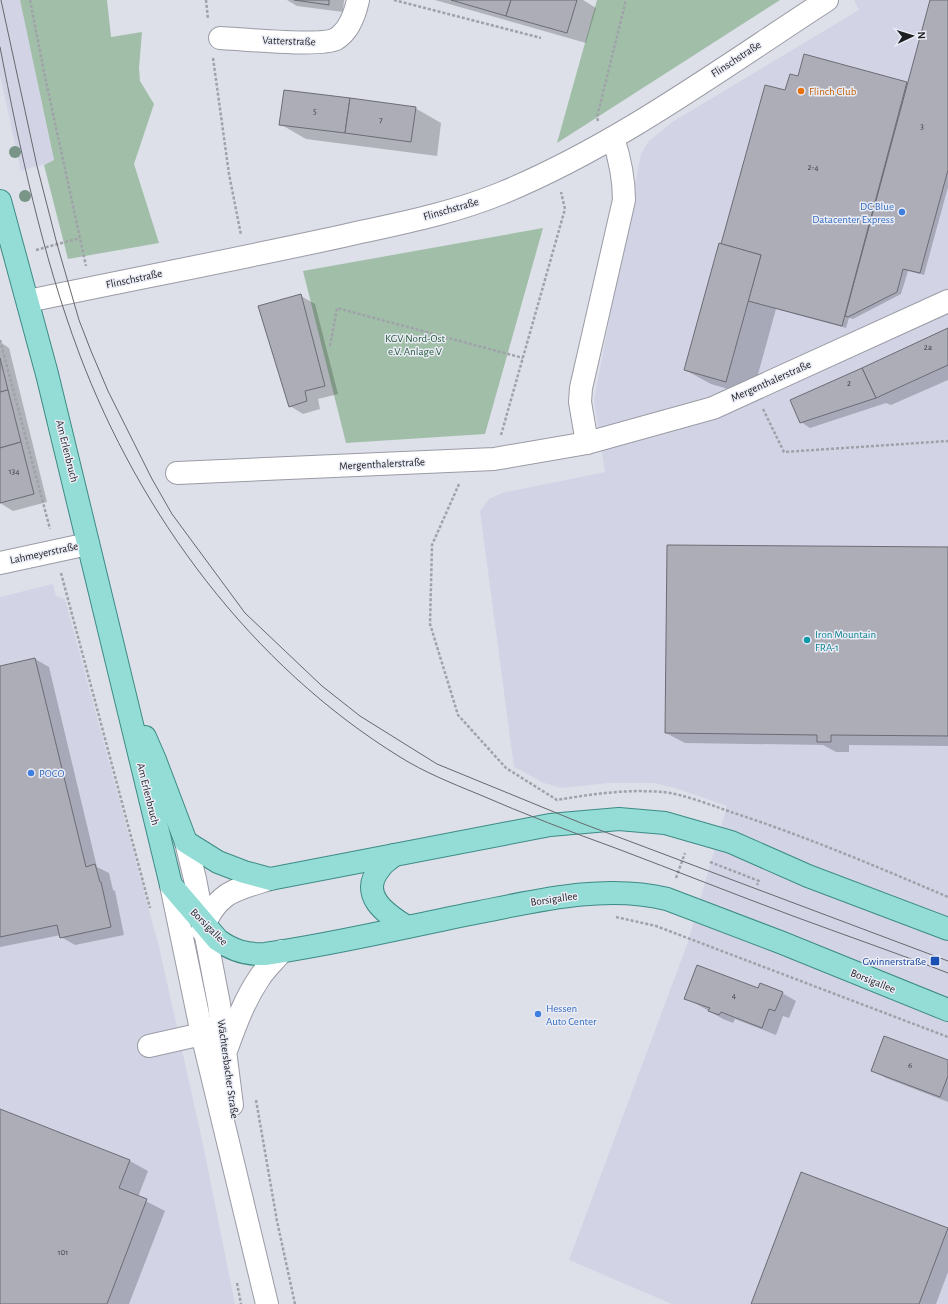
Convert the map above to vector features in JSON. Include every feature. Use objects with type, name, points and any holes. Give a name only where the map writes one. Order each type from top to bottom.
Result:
[{"type":"main road","name":"Am Erlenbruch","points":[[0,201],[28,301],[128,702],[138,753],[171,885]]},
{"type":"main road","name":"Am Erlenbruch","points":[[128,702],[155,760],[186,842]]},
{"type":"main road","points":[[186,842],[218,862],[270,879],[550,825],[618,819],[665,823],[731,842],[808,876],[948,929]]},
{"type":"main road","points":[[394,855],[380,868],[372,884],[375,902],[386,914],[407,927]]},
{"type":"main road","name":"Borsigallee","points":[[171,885],[218,940],[242,953],[251,954],[282,951],[522,904],[607,892],[650,895],[780,942],[948,1010]]},
{"type":"street","name":"Vatterstraße","points":[[214,37],[320,42],[336,39],[348,27],[358,0]]},
{"type":"street","name":"Flinschstraße","points":[[28,301],[452,211],[502,193],[556,168],[608,140],[827,0]]},
{"type":"street","points":[[587,443],[580,402],[581,388],[624,200],[624,179],[621,162],[608,140]]},
{"type":"street","name":"Mergenthalerstraße","points":[[176,473],[494,459],[587,443],[713,408],[948,301]]},
{"type":"street","name":"Lahmeyerstraße","points":[[0,563],[88,544]]},
{"type":"street","name":"Wächtersbacher Straße","points":[[186,842],[204,924],[219,1004],[224,1054],[247,1216]]},
{"type":"street","name":"Wächtersbacher Straße","points":[[189,968],[204,924],[211,910],[219,900],[240,888],[270,879]]},
{"type":"street","name":"Wächtersbacher Straße","points":[[171,885],[202,1034],[267,1304]]},
{"type":"street","points":[[224,1054],[238,1018],[250,993],[260,976],[282,951]]},
{"type":"street","points":[[149,1046],[202,1034]]},
{"type":"path","points":[[30,0],[44,72],[91,288]]},
{"type":"path","points":[[206,0],[214,37],[229,174],[245,256]]},
{"type":"path","points":[[394,0],[541,38]]},
{"type":"path","points":[[608,140],[597,117],[626,0]]},
{"type":"path","points":[[494,459],[565,209],[556,168]]},
{"type":"path","points":[[15,255],[80,238]]},
{"type":"path","points":[[330,346],[337,308],[523,358]]},
{"type":"path","points":[[0,340],[152,913]]},
{"type":"path","points":[[754,390],[784,452],[948,441]]},
{"type":"path","points":[[470,460],[432,545],[430,624],[458,715],[506,768],[557,800]]},
{"type":"path","points":[[675,882],[685,852]]},
{"type":"path","points":[[704,859],[758,881],[757,885]]},
{"type":"path","points":[[610,917],[636,920],[656,926],[948,1036]]},
{"type":"path","points":[[255,1092],[277,1221],[295,1304]]},
{"type":"path","points":[[235,1276],[241,1304]]},
{"type":"shaded area","points":[[0,0],[20,0],[54,161],[21,171],[0,75]]},
{"type":"shaded area","points":[[854,0],[948,0],[948,1304],[672,1304],[569,1260],[688,942],[727,806],[675,788],[654,783],[608,783],[561,788],[544,783],[514,767],[480,511],[489,499],[502,493],[605,472],[594,400],[641,154],[648,142],[672,122],[859,10]]},
{"type":"shaded area","points":[[53,584],[56,596],[65,599],[159,947],[204,1149],[235,1304],[0,1304],[0,597]]},
{"type":"green space","points":[[20,0],[107,0],[111,37],[142,32],[139,68],[140,81],[154,104],[134,164],[159,243],[68,259],[44,165],[54,160]]},
{"type":"green space","points":[[597,0],[780,0],[557,143]]},
{"type":"green space","name":"KGV Nord-Ost e.V. Anlage V","points":[[543,228],[485,434],[346,443],[303,271]]},
{"type":"building","points":[[294,0],[329,0],[329,5]]},
{"type":"building","points":[[451,0],[511,0],[506,16]]},
{"type":"building","points":[[511,0],[577,0],[567,33],[506,16]]},
{"type":"building","points":[[930,0],[948,0],[948,170],[920,273],[903,269],[897,292],[848,317],[845,316]]},
{"type":"building","points":[[804,54],[907,82],[842,326],[748,301],[761,255],[721,244],[765,85],[785,90],[790,74],[798,76]]},
{"type":"building","points":[[284,90],[350,98],[345,133],[279,125]]},
{"type":"building","points":[[350,98],[416,107],[411,142],[345,133]]},
{"type":"building","points":[[719,243],[761,255],[726,382],[684,370]]},
{"type":"building","points":[[301,294],[325,386],[305,391],[307,401],[289,407],[258,306]]},
{"type":"building","points":[[948,328],[948,365],[876,398],[862,368]]},
{"type":"building","points":[[0,358],[8,390],[0,392]]},
{"type":"building","points":[[862,368],[876,398],[800,423],[790,400]]},
{"type":"building","points":[[8,390],[21,442],[0,448],[0,392]]},
{"type":"building","points":[[21,442],[34,494],[0,503],[0,448]]},
{"type":"building","name":"Iron Mountain FRA-1","points":[[667,545],[948,547],[948,736],[831,735],[831,742],[817,742],[817,735],[665,733]]},
{"type":"building","name":"POCO","points":[[35,658],[86,867],[95,864],[101,882],[111,927],[60,938],[57,925],[0,937],[0,666]]},
{"type":"building","points":[[697,965],[758,988],[760,983],[783,992],[775,1011],[769,1009],[762,1028],[721,1012],[719,1015],[708,1011],[710,1008],[684,999]]},
{"type":"building","points":[[884,1036],[948,1060],[948,1076],[940,1097],[871,1071]]},
{"type":"building","points":[[0,1109],[130,1160],[119,1188],[147,1199],[107,1304],[0,1304]]},
{"type":"building","points":[[801,1172],[948,1228],[919,1304],[751,1304]]},
{"type":"tram line","points":[[1,0],[37,166],[57,244],[79,320],[91,351],[108,391],[152,479],[172,514],[245,613],[322,686],[360,716],[437,764],[581,823],[948,961]]},
{"type":"tram line","points":[[0,47],[24,163],[43,240],[79,353],[104,413],[134,472],[168,528],[206,581],[249,631],[296,678],[346,720],[400,757],[438,777],[565,829],[948,973]]},
{"type":"place","name":"Flinch Club","points":[[801,91]]},
{"type":"place","name":"DC Blue Datacenter Express","points":[[902,212]]},
{"type":"place","name":"Iron Mountain FRA-1","points":[[807,640]]},
{"type":"place","name":"POCO","points":[[31,773]]},
{"type":"place","name":"Gwinnerstraße","points":[[935,961]]},
{"type":"place","name":"Hessen Auto Center","points":[[538,1014]]}]
